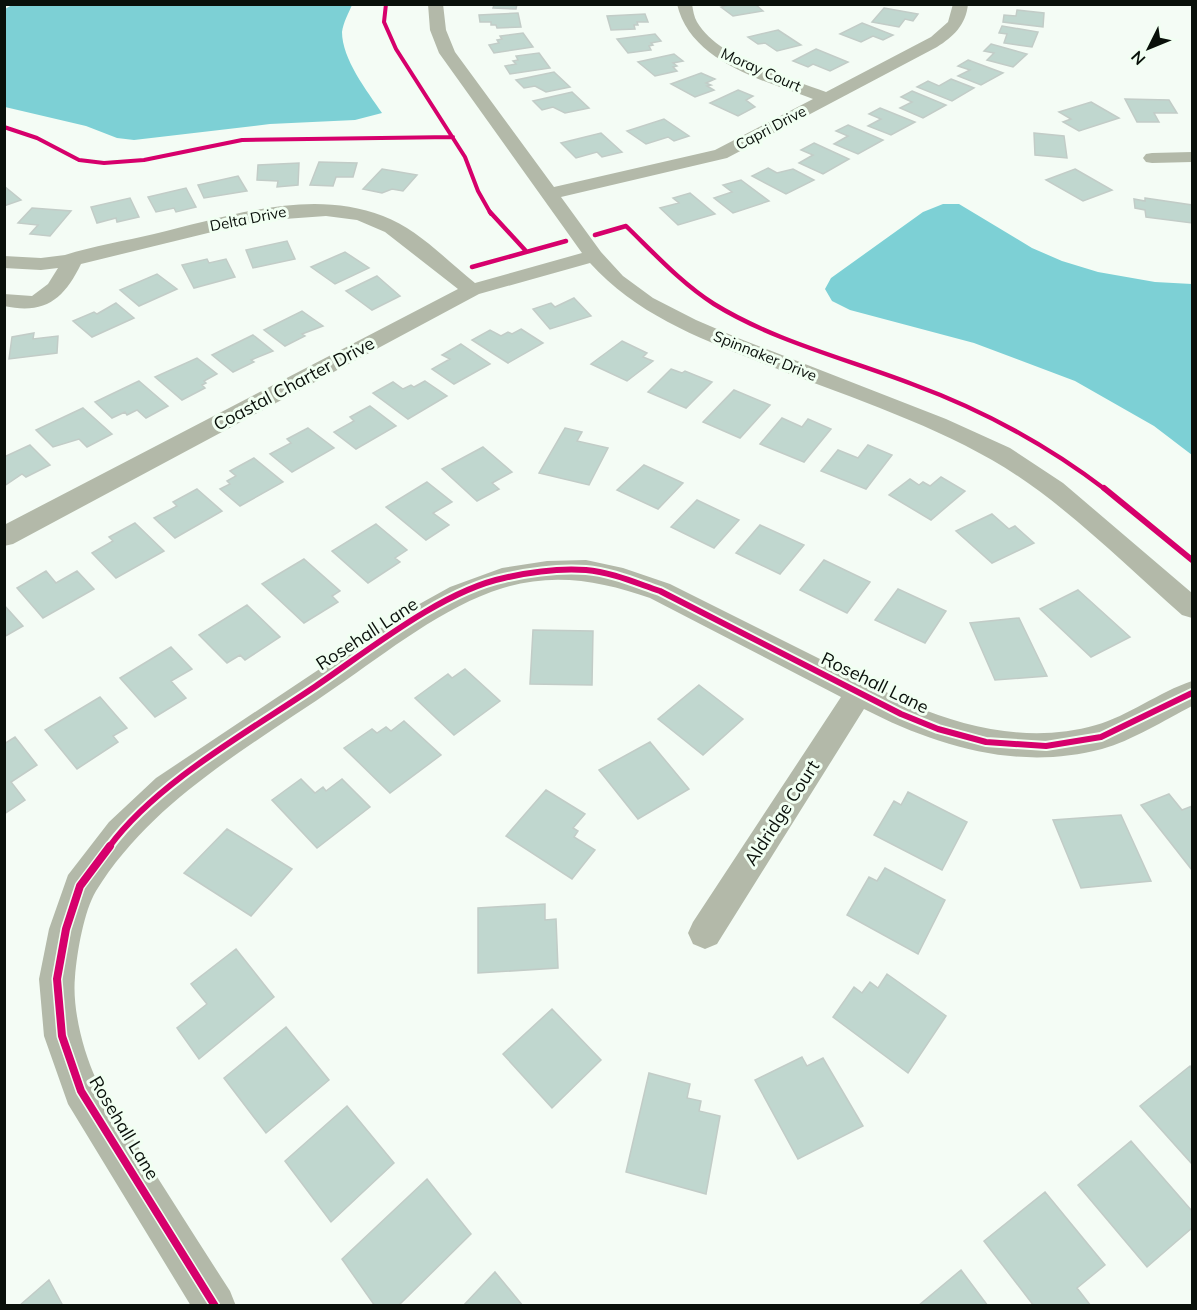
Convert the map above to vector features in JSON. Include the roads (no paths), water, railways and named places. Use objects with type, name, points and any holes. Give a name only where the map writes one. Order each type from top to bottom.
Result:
[{"type":"street","name":"Spinnaker Drive","points":[[436,4],[435,18],[438,32],[447,54],[594,256],[616,280],[646,302],[688,326],[938,424],[1001,454],[1054,489],[1192,608]]},
{"type":"street","name":"Moray Court","points":[[684,4],[686,19],[692,29],[712,47],[749,67],[826,98]]},
{"type":"street","name":"Capri Drive","points":[[549,194],[679,165],[721,153],[946,34],[960,14],[961,4]]},
{"type":"street","points":[[1152,158],[1192,157]]},
{"type":"street","name":"Delta Drive","points":[[6,265],[41,264],[73,259],[257,214],[317,211],[348,213],[373,219],[391,228],[472,290]]},
{"type":"street","name":"Coastal Charter Drive","points":[[4,537],[472,290],[594,256]]},
{"type":"street","points":[[4,300],[23,303],[48,296],[61,285],[73,259]]},
{"type":"street","name":"Rosehall Lane","points":[[215,1305],[81,1090],[62,1036],[57,979],[66,929],[80,886],[120,832],[167,787],[415,620],[460,594],[492,582],[547,571],[586,570],[623,578],[660,591],[901,714],[938,729],[986,742],[1046,746],[1101,737],[1192,693]]},
{"type":"street","name":"Aldridge Court","points":[[705,933],[859,693]]},
{"type":"water","points":[[12,5],[352,5],[342,32],[346,53],[356,74],[382,113],[355,120],[270,124],[134,140],[117,138],[86,126],[5,107],[5,9]]},
{"type":"water","points":[[943,204],[959,204],[1032,248],[1062,261],[1098,272],[1155,282],[1192,284],[1192,455],[1154,426],[1075,381],[974,343],[850,310],[832,301],[825,289],[831,278],[923,212]]}]
